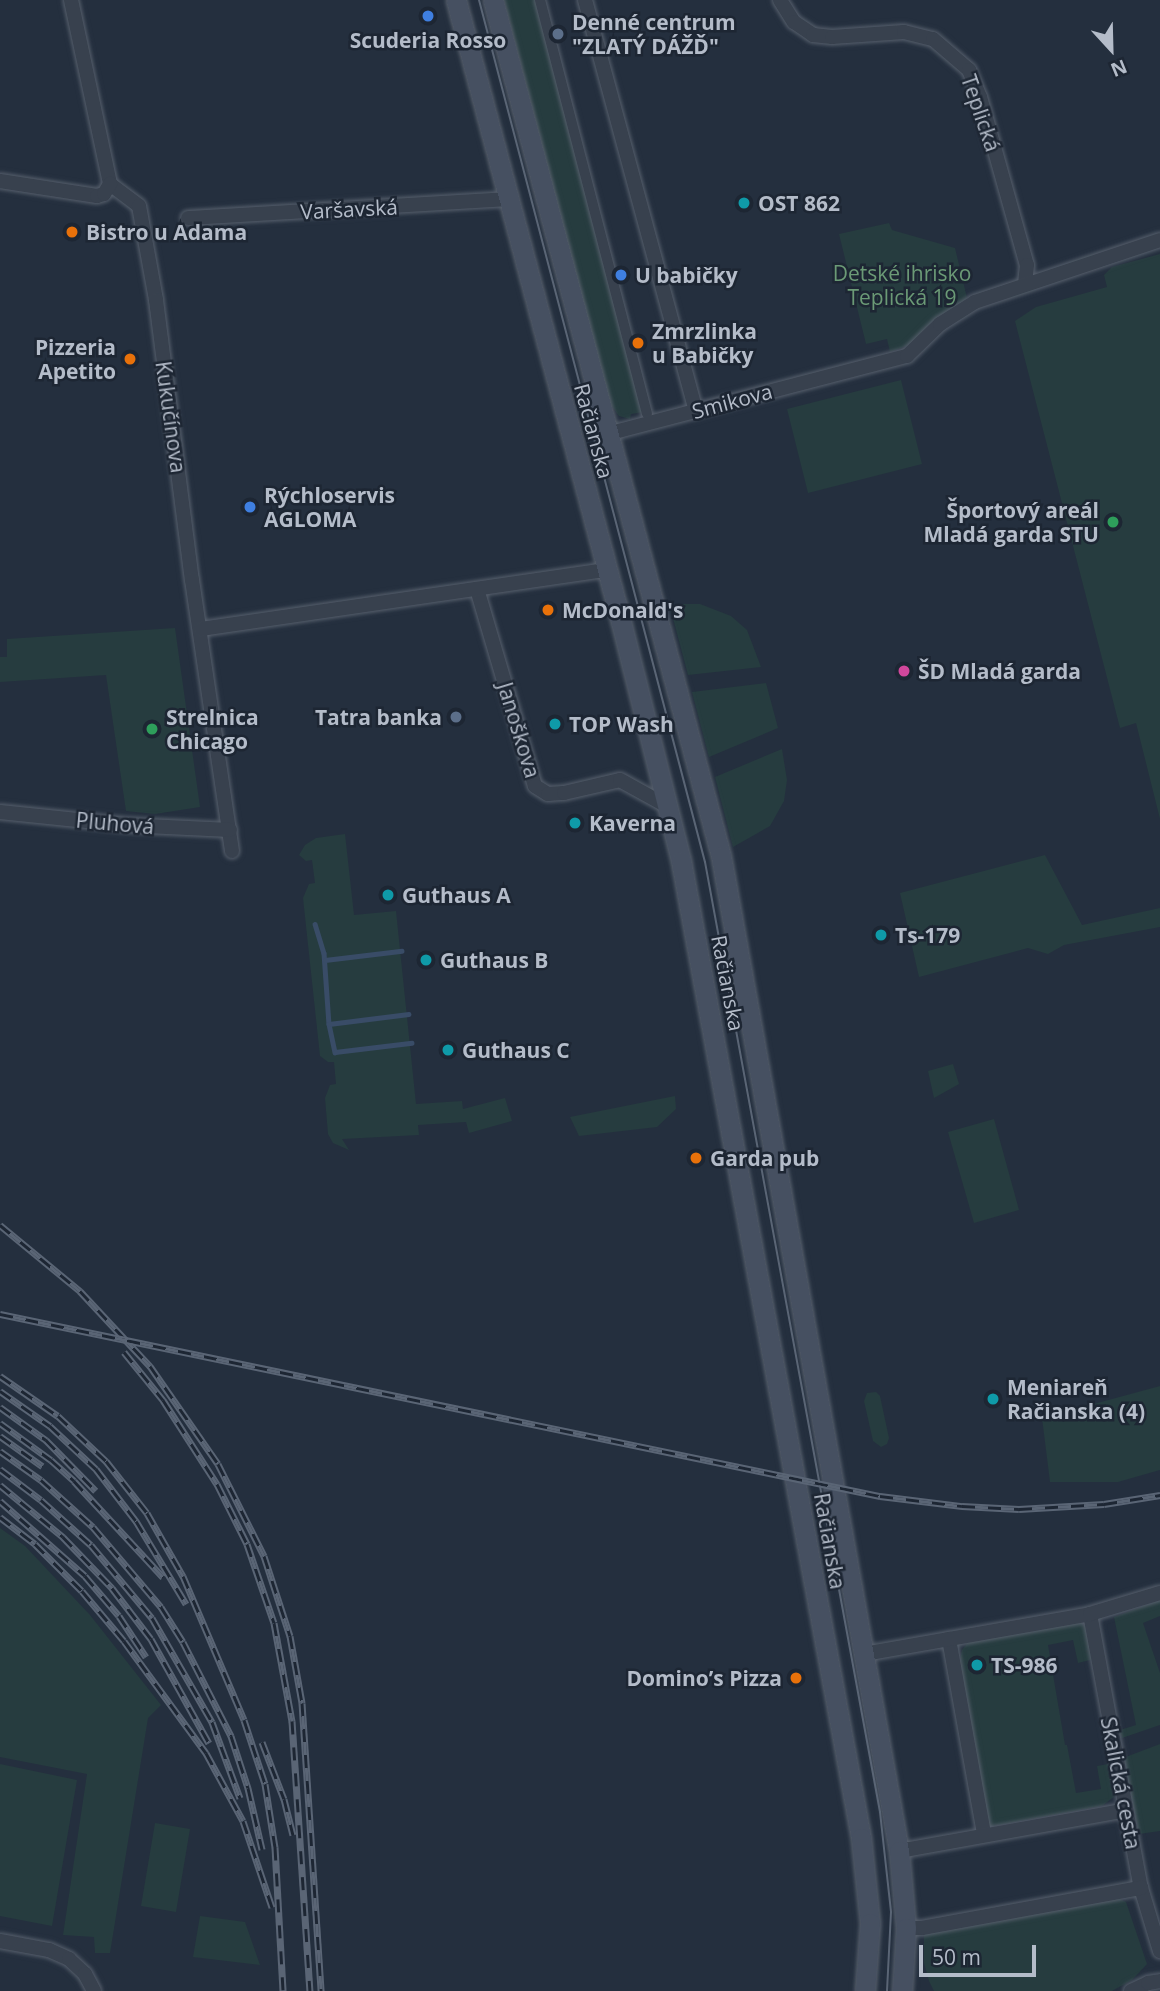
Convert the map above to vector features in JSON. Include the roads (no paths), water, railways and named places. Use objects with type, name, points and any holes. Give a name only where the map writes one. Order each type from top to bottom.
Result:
[{"type":"main road","name":"Račianska","points":[[456,0],[669,807],[717,1044],[861,1838],[870,1923],[865,1991]]},
{"type":"main road","name":"Račianska","points":[[493,0],[721,856],[899,1851],[906,1928],[904,1989]]},
{"type":"street","points":[[0,181],[100,197],[110,184],[71,0]]},
{"type":"street","points":[[540,0],[647,413]]},
{"type":"street","points":[[585,0],[696,411]]},
{"type":"street","name":"Teplická","points":[[780,0],[794,22],[813,35],[839,37],[904,32],[933,39],[969,70],[980,96],[1027,265],[1025,284]]},
{"type":"street","name":"Kukučínova","points":[[110,184],[139,206],[156,300],[232,851]]},
{"type":"street","name":"Varšavská","points":[[188,218],[510,199]]},
{"type":"street","name":"Smikova","points":[[607,434],[908,356],[940,324],[975,302],[1160,240]]},
{"type":"street","points":[[201,629],[607,570]]},
{"type":"street","name":"Janoškova","points":[[477,589],[535,786],[548,794],[564,793],[620,780],[669,807]]},
{"type":"street","name":"Pluhová","points":[[0,812],[125,825],[230,830]]},
{"type":"street","points":[[864,1654],[1090,1614],[1160,1592]]},
{"type":"street","name":"Skalická cesta","points":[[1090,1614],[1141,1888],[1160,1951]]},
{"type":"street","points":[[949,1639],[984,1834]]},
{"type":"street","points":[[899,1851],[1126,1810]]},
{"type":"street","points":[[906,1928],[922,1928],[1141,1888]]},
{"type":"street","points":[[0,1941],[49,1951],[69,1959],[85,1974],[94,1991]]},
{"type":"street","points":[[1131,1991],[1160,1982]]},
{"type":"waterway","points":[[315,924],[324,953],[329,1024],[335,1052],[411,1043]]},
{"type":"waterway","points":[[325,960],[401,951]]},
{"type":"waterway","points":[[329,1024],[408,1014]]},
{"type":"tram line","points":[[479,0],[705,862],[880,1812],[891,1912],[887,1991]]},
{"type":"railway","points":[[0,1225],[80,1291],[150,1366],[218,1464],[264,1556],[290,1636],[302,1703],[321,1991]]},
{"type":"railway","points":[[0,1314],[880,1496],[962,1506],[1019,1509],[1104,1504],[1160,1495]]},
{"type":"railway","points":[[124,1352],[163,1400],[217,1484],[247,1544],[274,1623],[292,1721],[310,1991]]},
{"type":"railway","points":[[0,1376],[58,1416],[106,1461],[147,1513],[183,1576],[244,1720],[265,1784],[275,1847],[283,1991]]},
{"type":"railway","points":[[0,1391],[50,1426],[96,1469],[136,1521],[186,1604]]},
{"type":"railway","points":[[0,1407],[46,1440],[96,1491]]},
{"type":"railway","points":[[0,1423],[51,1460],[74,1481],[163,1577]]},
{"type":"railway","points":[[0,1436],[42,1466]]},
{"type":"railway","points":[[0,1451],[41,1480],[93,1527],[161,1607],[183,1642],[231,1736],[248,1788],[262,1849]]},
{"type":"railway","points":[[0,1469],[41,1500],[91,1545],[152,1618],[212,1722],[240,1798]]},
{"type":"railway","points":[[0,1485],[63,1537],[112,1588],[151,1639],[209,1743]]},
{"type":"railway","points":[[0,1501],[85,1576],[119,1616],[146,1657]]},
{"type":"railway","points":[[0,1517],[35,1544],[82,1591],[124,1641],[206,1753],[243,1821],[272,1907]]},
{"type":"railway","points":[[262,1742],[284,1799],[293,1835]]},
{"type":"place","name":"Scuderia Rosso","points":[[428,16]]},
{"type":"place","name":"Denné centrum \"ZLATÝ DÁŽĎ\"","points":[[558,34]]},
{"type":"place","name":"OST 862","points":[[744,203]]},
{"type":"place","name":"Bistro u Adama","points":[[72,232]]},
{"type":"place","name":"U babičky","points":[[621,275]]},
{"type":"place","name":"Zmrzlinka u Babičky","points":[[638,343]]},
{"type":"place","name":"Pizzeria Apetito","points":[[130,359]]},
{"type":"place","name":"Rýchloservis AGLOMA","points":[[250,507]]},
{"type":"place","name":"Športový areál Mladá garda STU","points":[[1113,522]]},
{"type":"place","name":"McDonald's","points":[[548,610]]},
{"type":"place","name":"ŠD Mladá garda","points":[[904,671]]},
{"type":"place","name":"Tatra banka","points":[[456,717]]},
{"type":"place","name":"TOP Wash","points":[[555,724]]},
{"type":"place","name":"Strelnica Chicago","points":[[152,729]]},
{"type":"place","name":"Kaverna","points":[[575,823]]},
{"type":"place","name":"Guthaus A","points":[[388,895]]},
{"type":"place","name":"Ts-179","points":[[881,935]]},
{"type":"place","name":"Guthaus B","points":[[426,960]]},
{"type":"place","name":"Guthaus C","points":[[448,1050]]},
{"type":"place","name":"Garda pub","points":[[696,1158]]},
{"type":"place","name":"Meniareň Račianska (4)","points":[[993,1399]]},
{"type":"place","name":"TS-986","points":[[977,1665]]},
{"type":"place","name":"Domino’s Pizza","points":[[796,1678]]},
{"type":"park label","name":"Detské ihrisko Teplická 19","points":[[902,285]]}]
